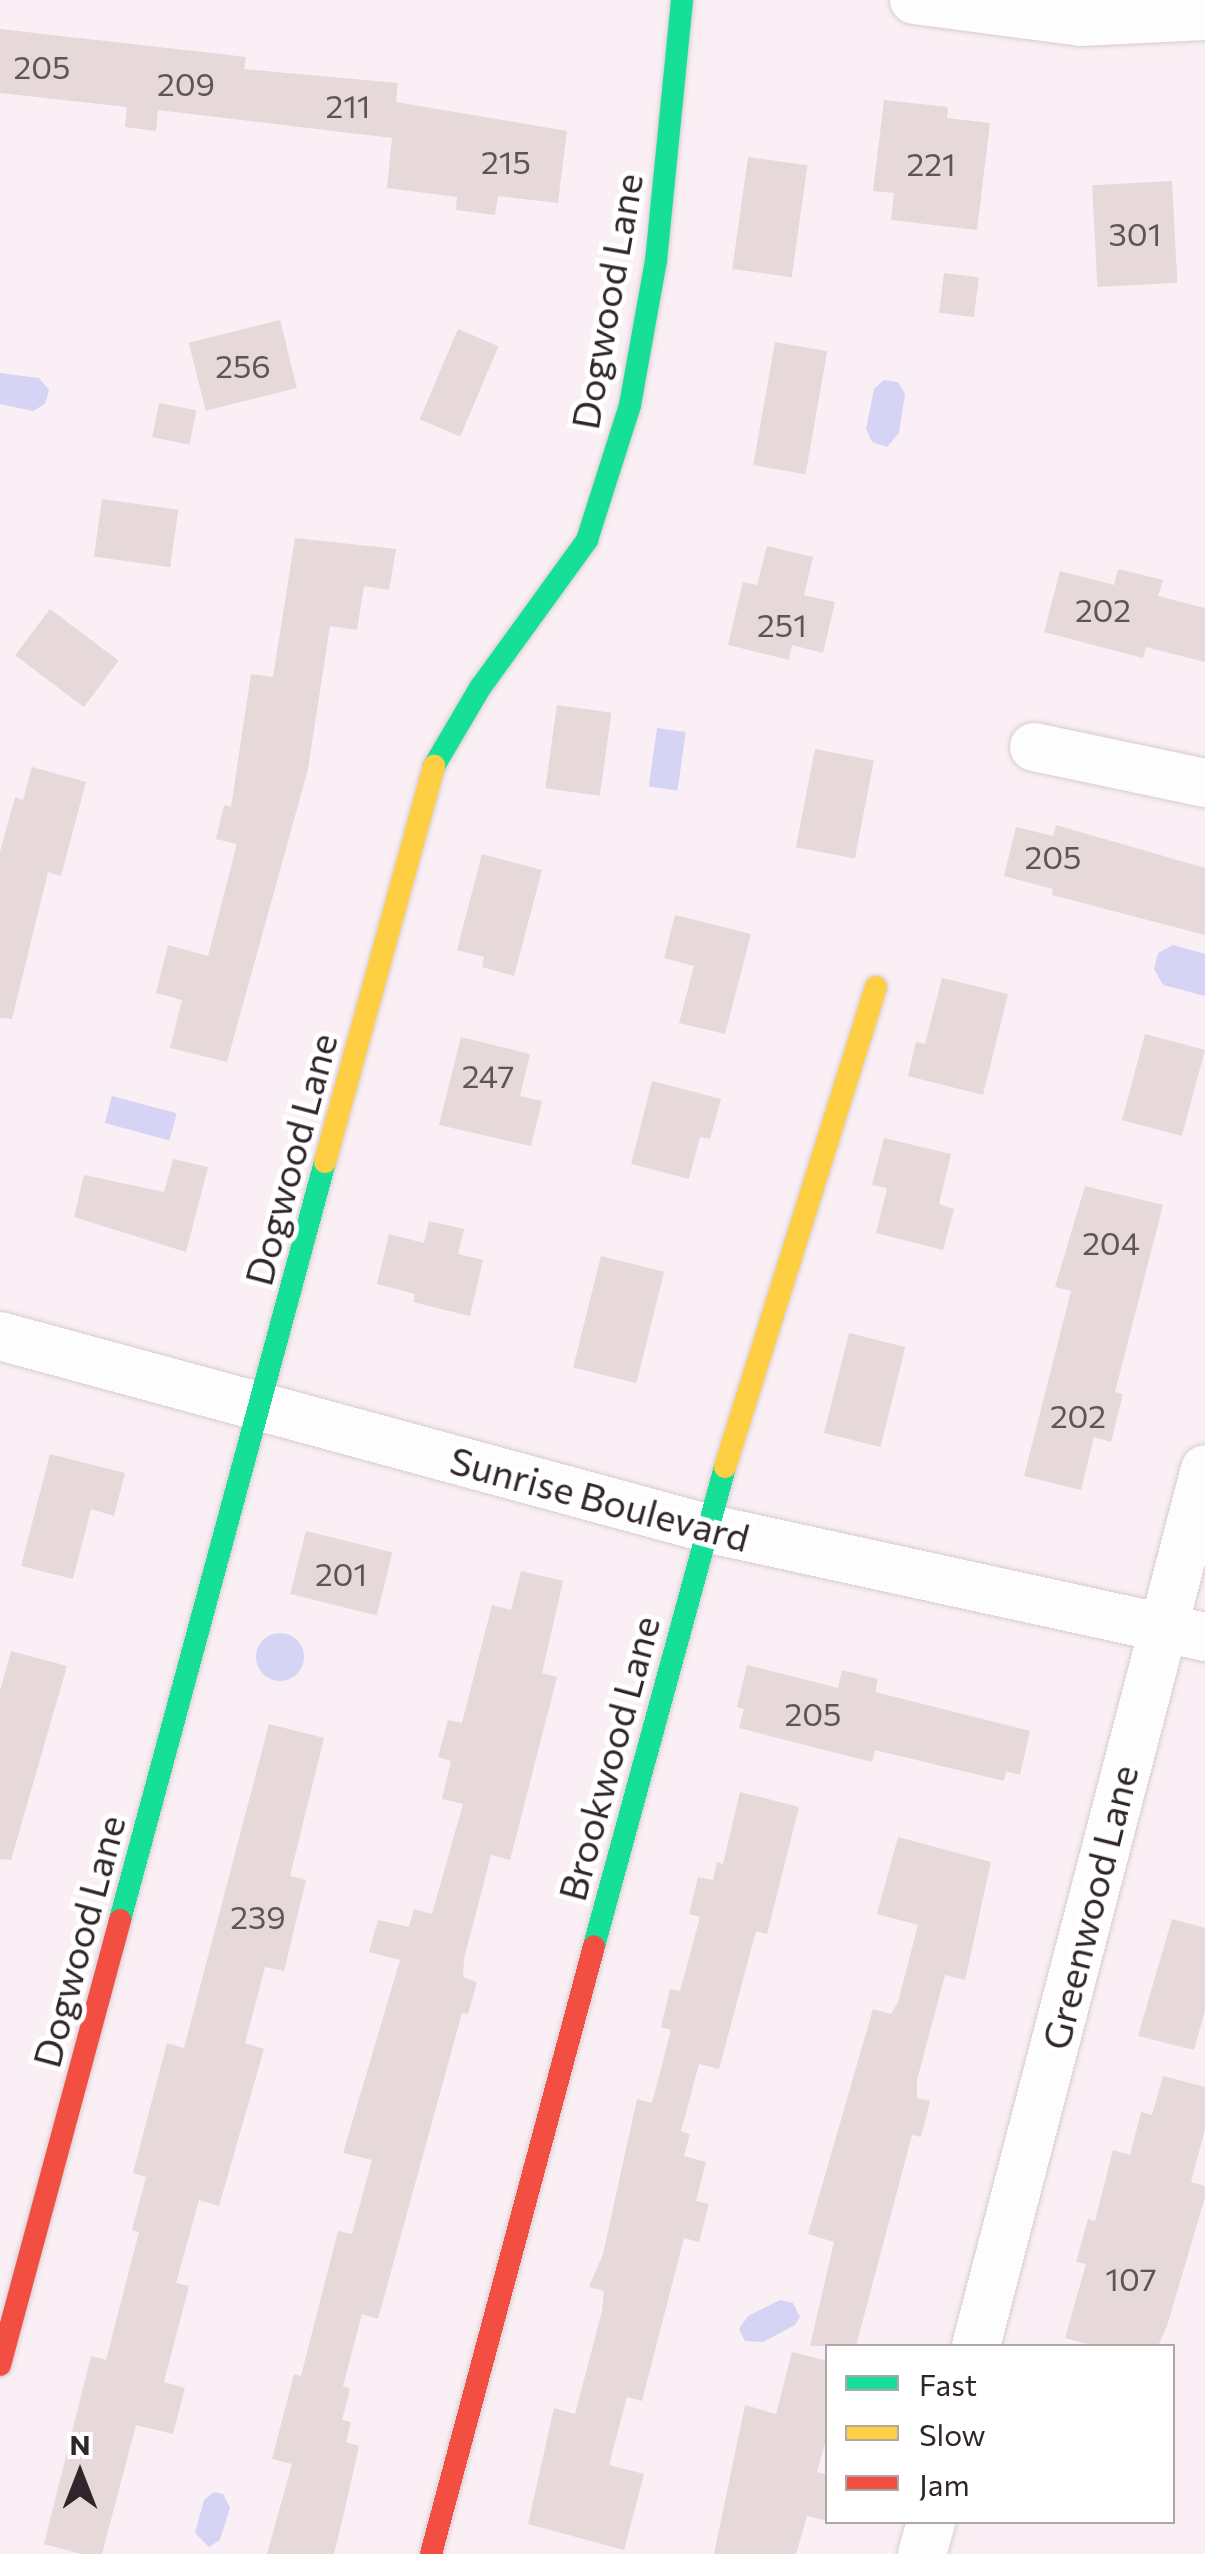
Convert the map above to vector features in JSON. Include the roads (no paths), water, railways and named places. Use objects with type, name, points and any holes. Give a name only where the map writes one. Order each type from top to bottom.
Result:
[{"type":"street","name":"Dogwood Lane","points":[[0,2365],[430,774],[480,688],[587,540],[630,406],[656,261],[682,0]]},
{"type":"street","points":[[914,0],[1080,22],[1205,16]]},
{"type":"street","points":[[1034,747],[1205,782]]},
{"type":"street","name":"Brookwood Lane","points":[[431,2554],[706,1528],[876,986]]},
{"type":"street","name":"Sunrise Boulevard","points":[[0,1336],[706,1528],[1182,1634]]},
{"type":"street","name":"Greenwood Lane","points":[[977,2344],[1182,1634],[1205,1470]]},
{"type":"street","points":[[922,2554],[930,2524]]},
{"type":"water","points":[[0,373],[39,378],[49,390],[45,404],[33,411],[0,404]]},
{"type":"water","points":[[884,380],[898,382],[905,394],[899,433],[887,447],[872,442],[866,429],[874,389]]},
{"type":"water","points":[[657,728],[686,732],[678,790],[649,786]]},
{"type":"water","points":[[1173,945],[1205,954],[1205,996],[1163,985],[1154,969],[1158,953]]},
{"type":"water","points":[[112,1096],[177,1113],[169,1140],[105,1123]]},
{"type":"water","points":[[280,1633],[297,1640],[304,1657],[297,1674],[280,1681],[263,1674],[256,1657],[263,1640]]},
{"type":"water","points":[[780,2300],[793,2303],[800,2317],[795,2325],[763,2342],[745,2341],[739,2329],[748,2316]]},
{"type":"water","points":[[214,2492],[223,2494],[230,2508],[220,2540],[209,2547],[195,2533],[204,2500]]}]
